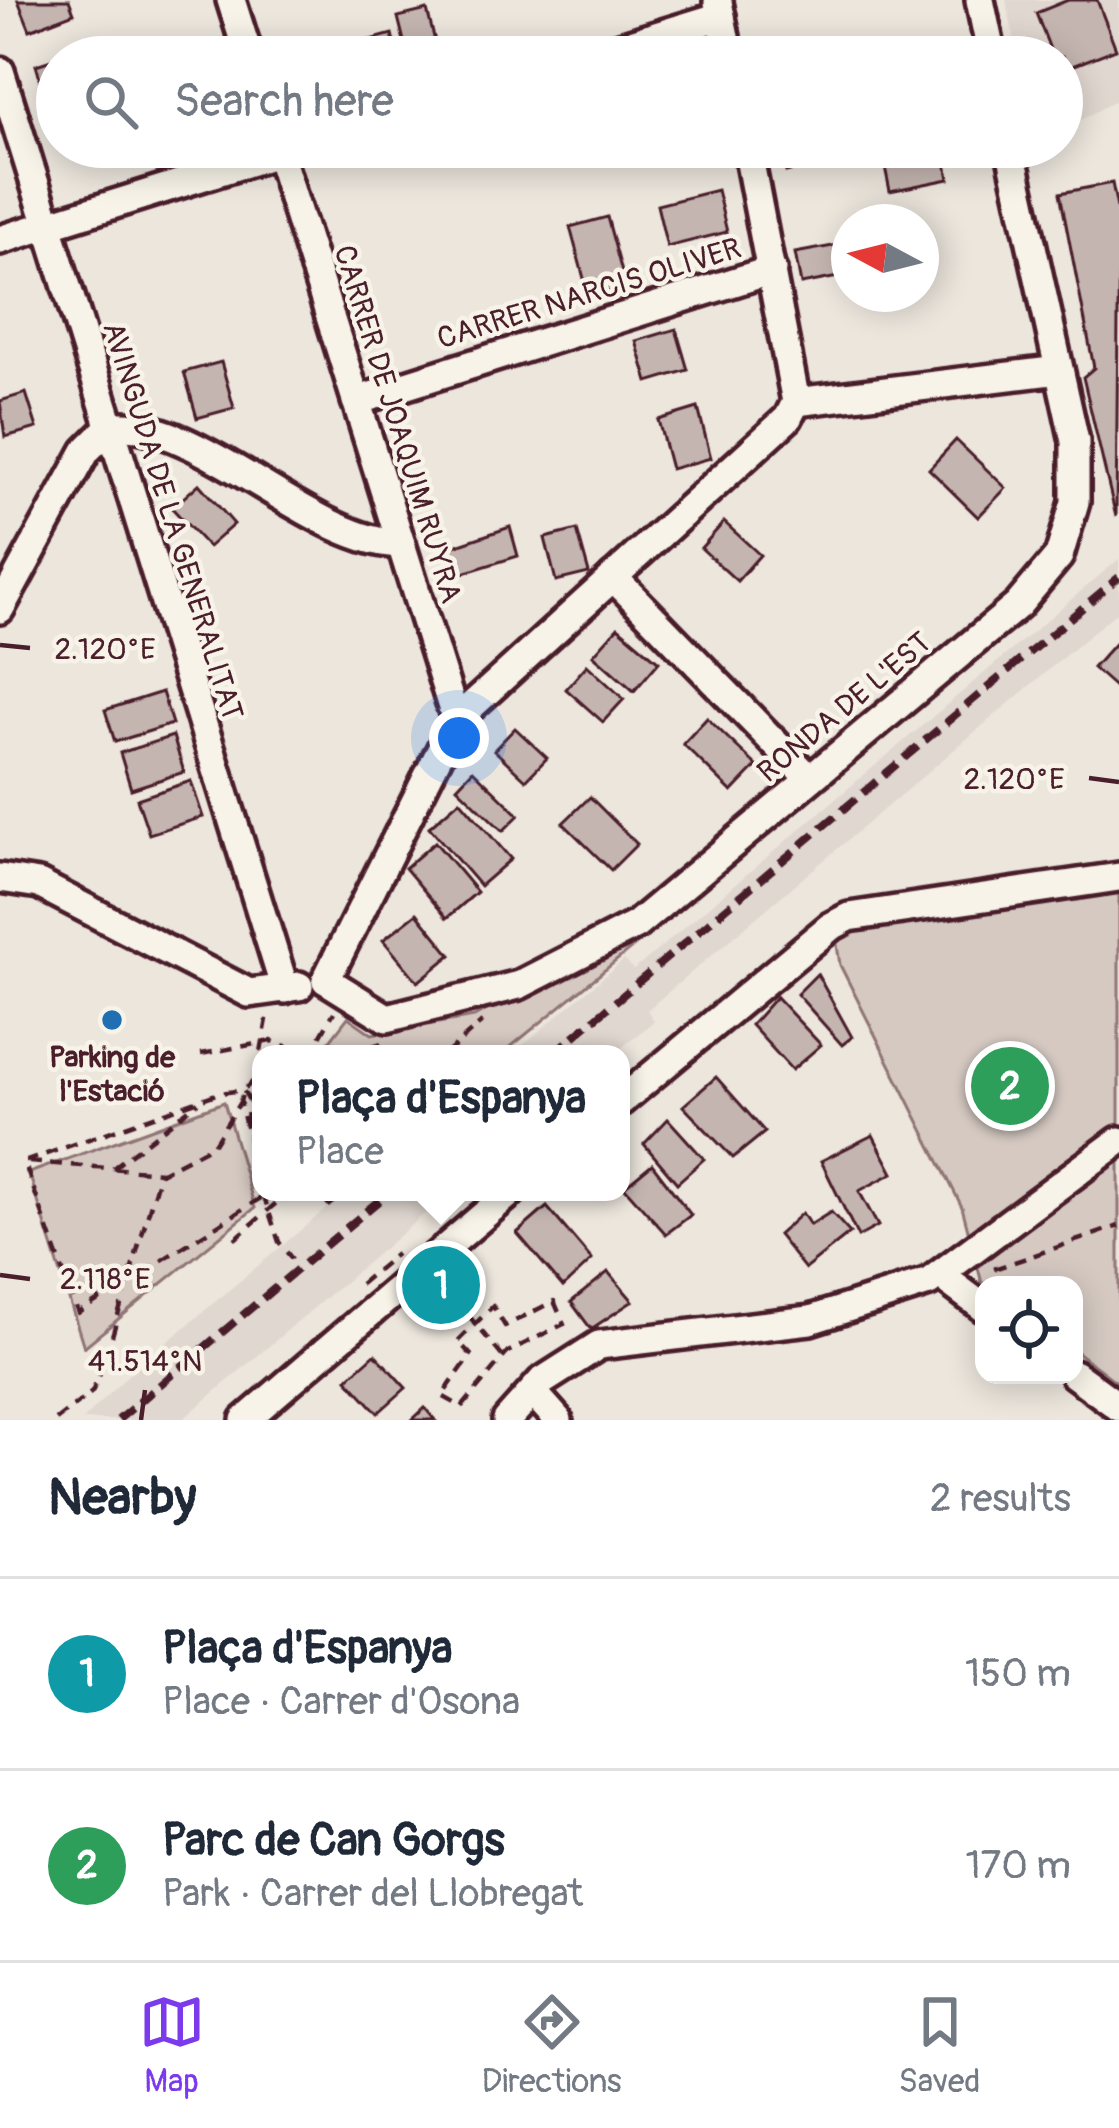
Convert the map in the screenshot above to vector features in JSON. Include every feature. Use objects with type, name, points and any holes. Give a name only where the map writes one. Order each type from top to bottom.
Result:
[{"type":"street","points":[[231,0],[242,36]]},
{"type":"street","points":[[980,0],[988,36]]},
{"type":"street","points":[[644,36],[719,8]]},
{"type":"street","name":"AVINGUDA DE LA GENERALITAT","points":[[0,71],[285,989]]},
{"type":"street","points":[[0,240],[225,168]]},
{"type":"street","name":"CARRER DE JOAQUIM RUYRA","points":[[289,168],[456,720]]},
{"type":"street","points":[[1,875],[39,884],[249,992],[332,993],[456,720],[788,418],[796,402],[751,168]]},
{"type":"street","name":"RONDA DE L'EST","points":[[332,993],[386,1018],[519,985],[637,925],[1018,605],[1059,556],[1076,502],[1075,441],[1015,168]]},
{"type":"street","name":"CARRER NARCIS OLIVER","points":[[356,401],[772,270]]},
{"type":"street","points":[[796,402],[1058,370]]},
{"type":"street","points":[[0,609],[86,451],[110,427],[157,432],[361,536],[401,544]]},
{"type":"street","points":[[613,577],[808,777]]},
{"type":"street","points":[[630,1094],[830,927],[849,917],[1119,877]]},
{"type":"street","points":[[507,1420],[542,1382],[599,1345],[810,1320],[867,1305],[940,1275],[1119,1141]]},
{"type":"street","points":[[245,1420],[431,1268],[502,1201]]},
{"type":"street","points":[[940,1275],[975,1301]]},
{"type":"street","points":[[1083,1381],[1119,1407]]},
{"type":"street","points":[[534,1394],[559,1420]]},
{"type":"path","points":[[312,1045],[332,993]]},
{"type":"path","points":[[262,1044],[268,1014]]},
{"type":"path","points":[[256,1045],[272,1041],[283,1045]]},
{"type":"path","points":[[201,1054],[252,1046]]},
{"type":"path","points":[[24,1162],[252,1083]]},
{"type":"path","points":[[24,1162],[163,1172],[213,1145],[243,1090]]},
{"type":"path","points":[[243,1090],[252,1106]]},
{"type":"path","points":[[113,1168],[201,1099]]},
{"type":"path","points":[[240,1102],[252,1159]]},
{"type":"path","points":[[24,1162],[78,1312],[252,1196]]},
{"type":"path","points":[[112,1336],[163,1172]]},
{"type":"path","points":[[265,1201],[292,1259]]},
{"type":"path","points":[[235,1239],[278,1201]]},
{"type":"path","points":[[272,1222],[276,1249]]},
{"type":"path","points":[[986,1272],[1119,1226]]},
{"type":"path","points":[[431,1268],[502,1357]]},
{"type":"path","points":[[554,1301],[564,1324],[523,1340],[502,1357],[462,1407],[442,1396],[471,1354],[458,1341],[472,1322],[493,1306],[506,1326],[554,1301]]},
{"type":"path","points":[[56,1420],[92,1392],[100,1374]]},
{"type":"shaded area","points":[[1006,0],[1119,0],[1119,98],[1083,119],[1083,36],[1014,36]]},
{"type":"shaded area","points":[[1119,559],[1119,610],[647,1010],[654,1021],[625,1045],[523,1045],[624,960],[634,970]]},
{"type":"shaded area","points":[[1119,866],[1119,1384],[1083,1357],[1083,1276],[980,1276],[962,1207],[840,965],[832,911]]},
{"type":"shaded area","points":[[655,917],[660,925],[513,1045],[326,1045],[348,1017],[372,1034],[474,1017]]},
{"type":"shaded area","points":[[224,1102],[255,1208],[84,1347],[29,1173]]},
{"type":"shaded area","points":[[335,1201],[439,1201],[182,1420],[83,1420],[128,1375]]},
{"type":"building","points":[[18,0],[69,0],[74,13],[30,30]]},
{"type":"building","points":[[1068,0],[1097,0],[1116,49],[1083,62],[1083,36],[1045,36],[1036,13]]},
{"type":"building","points":[[427,10],[434,36],[403,36],[398,17]]},
{"type":"building","points":[[885,168],[947,168],[949,179],[890,191]]},
{"type":"building","points":[[1112,183],[1119,218],[1116,517],[1083,377],[1094,368],[1060,193]]},
{"type":"building","points":[[717,190],[727,232],[667,247],[657,205]]},
{"type":"building","points":[[607,217],[626,287],[589,297],[570,227]]},
{"type":"building","points":[[831,246],[831,278],[801,284],[795,253]]},
{"type":"building","points":[[676,329],[688,370],[648,382],[636,341]]},
{"type":"building","points":[[221,362],[234,408],[197,418],[184,372]]},
{"type":"building","points":[[26,393],[37,428],[5,437],[0,401]]},
{"type":"building","points":[[698,408],[711,458],[671,469],[658,420]]},
{"type":"building","points":[[956,440],[1006,488],[978,517],[929,469]]},
{"type":"building","points":[[199,484],[234,524],[208,547],[172,508]]},
{"type":"building","points":[[724,522],[760,555],[737,581],[701,548]]},
{"type":"building","points":[[510,527],[518,556],[457,575],[448,548]]},
{"type":"building","points":[[577,530],[589,573],[556,581],[545,538]]},
{"type":"building","points":[[618,627],[659,662],[634,691],[593,655]]},
{"type":"building","points":[[1119,639],[1119,691],[1093,668]]},
{"type":"building","points":[[587,665],[624,699],[603,722],[566,689]]},
{"type":"building","points":[[162,692],[172,724],[115,742],[105,710]]},
{"type":"building","points":[[707,718],[757,766],[732,792],[683,744]]},
{"type":"building","points":[[515,728],[547,758],[526,780],[494,750]]},
{"type":"building","points":[[173,736],[184,772],[131,789],[120,753]]},
{"type":"building","points":[[473,770],[519,815],[503,831],[457,787]]},
{"type":"building","points":[[191,781],[203,817],[149,834],[137,799]]},
{"type":"building","points":[[590,797],[637,844],[611,870],[563,823]]},
{"type":"building","points":[[460,800],[511,859],[480,886],[429,827]]},
{"type":"building","points":[[435,842],[477,892],[447,918],[405,868]]},
{"type":"building","points":[[417,913],[451,955],[418,982],[383,940]]},
{"type":"building","points":[[817,974],[852,1037],[842,1045],[797,994]]},
{"type":"building","points":[[776,997],[821,1045],[792,1070],[751,1025]]},
{"type":"building","points":[[716,1077],[765,1132],[733,1158],[683,1106]]},
{"type":"building","points":[[668,1119],[704,1159],[677,1183],[644,1144]]},
{"type":"building","points":[[873,1135],[893,1173],[859,1191],[878,1226],[858,1237],[821,1161]]},
{"type":"building","points":[[652,1164],[691,1215],[666,1234],[630,1194],[630,1182]]},
{"type":"building","points":[[547,1207],[592,1260],[563,1287],[517,1233]]},
{"type":"building","points":[[831,1212],[850,1233],[805,1269],[778,1235],[802,1213],[810,1225]]},
{"type":"building","points":[[608,1272],[633,1301],[591,1329],[571,1302]]},
{"type":"building","points":[[375,1354],[406,1388],[378,1413],[347,1379]]},
{"type":"building","points":[[425,1408],[435,1420],[412,1420]]},
{"type":"railway","points":[[564,1045],[1119,577]]},
{"type":"railway","points":[[118,1420],[378,1201]]},
{"type":"place","name":"Parking de l'Estació","points":[[112,1020]]},
{"type":"place","name":"Parc de Can Gorgs","points":[[1010,1086]]},
{"type":"place","name":"Plaça d'Espanya","points":[[441,1285]]}]
